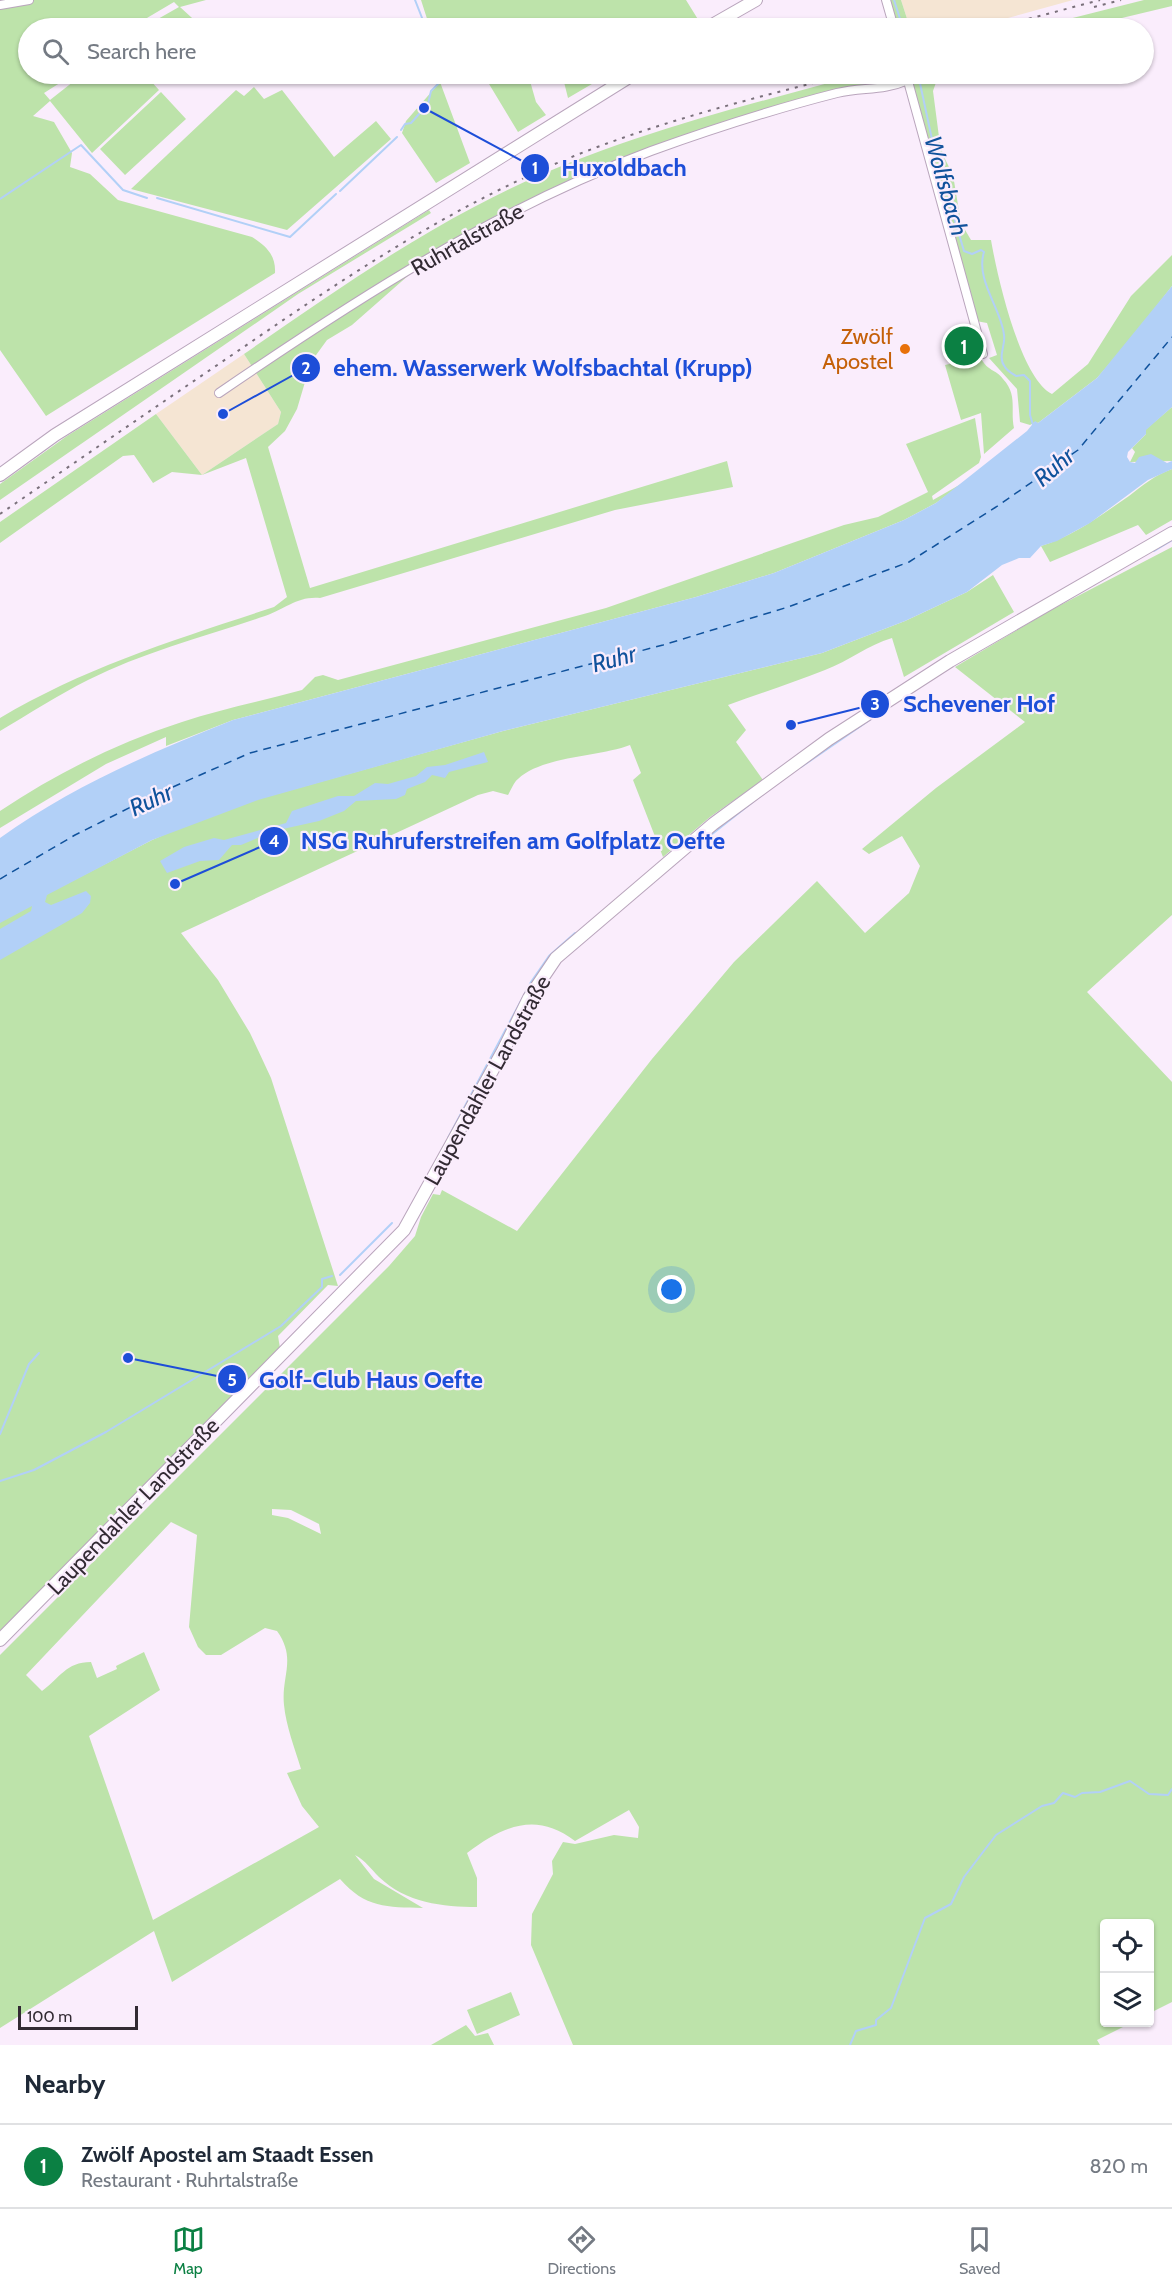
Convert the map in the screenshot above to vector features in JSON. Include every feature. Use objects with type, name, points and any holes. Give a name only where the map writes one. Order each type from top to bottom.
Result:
[{"type":"main road","points":[[724,18],[756,0]]},
{"type":"main road","points":[[0,475],[55,435],[618,84]]},
{"type":"main road","name":"Laupendahler Landstraße","points":[[0,1640],[404,1230],[498,1061],[529,999],[544,973],[562,952],[713,824],[829,740],[950,661],[1172,533]]},
{"type":"street","points":[[0,5],[29,0]]},
{"type":"street","points":[[886,0],[891,18]]},
{"type":"street","name":"Ruhrtalstraße","points":[[219,393],[322,322],[445,249],[578,181],[718,128],[840,92],[890,88],[896,84]]},
{"type":"street","name":"Ruhrtalstraße","points":[[909,84],[983,354]]},
{"type":"shaded area","points":[[901,0],[1073,0],[1008,18],[907,18]]},
{"type":"shaded area","points":[[244,354],[281,412],[278,424],[202,475],[156,414]]},
{"type":"green space","points":[[0,0],[206,0],[180,7],[192,18],[160,18],[179,7],[174,2],[147,18],[18,18],[18,84],[58,84],[44,93],[50,100],[70,84],[154,84],[159,90],[92,153],[50,101],[33,116],[54,122],[72,153],[70,167],[90,174],[118,200],[252,237],[262,244],[272,256],[275,273],[46,416],[0,350]]},
{"type":"green space","points":[[421,0],[686,0],[697,18],[427,18]]},
{"type":"green space","points":[[890,0],[901,0],[907,18],[895,18]]},
{"type":"green space","points":[[1144,0],[1172,0],[1172,6],[1122,18],[1073,18]]},
{"type":"green space","points":[[438,84],[441,84],[470,163],[436,183],[402,133],[406,121]]},
{"type":"green space","points":[[489,84],[531,84],[536,102],[546,115],[518,132]]},
{"type":"green space","points":[[564,84],[592,84],[568,98]]},
{"type":"green space","points":[[824,84],[881,84],[830,91],[716,124],[625,157],[497,215],[443,245],[352,325],[327,340],[311,362],[297,409],[285,431],[268,447],[310,588],[727,461],[733,487],[615,510],[320,598],[298,601],[265,616],[109,670],[66,692],[0,731],[0,718],[65,684],[134,655],[274,607],[287,597],[246,458],[202,475],[278,424],[281,412],[244,354],[415,240],[520,184],[615,146],[713,115]]},
{"type":"green space","points":[[912,84],[935,84],[933,91],[939,137],[943,155],[953,175],[961,223],[971,240],[991,240],[1004,300],[1020,347],[1040,384],[1052,394],[1088,364],[1131,296],[1172,255],[1172,286],[1132,338],[1097,378],[1038,423],[1030,425],[1020,422],[1017,389],[989,358],[997,355],[987,323],[976,321]]},
{"type":"green space","points":[[254,87],[264,99],[282,90],[334,157],[376,121],[391,139],[287,230],[131,189],[236,90],[244,96]]},
{"type":"green space","points":[[161,92],[186,119],[125,175],[100,149]]},
{"type":"green space","points":[[429,210],[431,213],[298,294],[0,500],[0,484],[67,436]]},
{"type":"green space","points":[[980,357],[986,366],[1008,385],[1013,403],[1014,428],[984,454],[981,413],[961,420],[945,365]]},
{"type":"green space","points":[[1172,407],[1172,461],[1130,462],[1135,452],[1132,448],[1146,434],[1145,430]]},
{"type":"green space","points":[[156,414],[202,475],[172,472],[153,483],[134,455],[123,456],[0,543],[0,522]]},
{"type":"green space","points":[[975,418],[981,457],[979,463],[932,496],[933,500],[968,480],[936,503],[904,520],[774,573],[696,597],[233,720],[166,746],[166,737],[106,764],[0,828],[0,811],[22,797],[88,760],[158,730],[212,713],[302,690],[315,677],[323,675],[338,680],[606,608],[844,525],[878,517],[928,492],[906,444]]},
{"type":"green space","points":[[1172,469],[1172,520],[1146,535],[1138,525],[1050,562],[1041,546],[1076,531],[1149,481]]},
{"type":"green space","points":[[1172,547],[1172,915],[1087,992],[1172,1082],[1172,2002],[1154,2011],[1154,1919],[1100,1919],[1100,2027],[1123,2027],[1097,2040],[1100,2045],[573,2045],[531,1945],[532,1914],[553,1874],[552,1861],[563,1842],[575,1844],[614,1835],[638,1838],[639,1827],[629,1810],[575,1841],[547,1826],[533,1824],[507,1829],[480,1844],[467,1853],[477,1878],[477,1907],[425,1902],[401,1893],[355,1855],[374,1879],[423,1908],[388,1906],[368,1901],[349,1889],[340,1879],[172,1982],[154,1931],[0,2028],[0,1655],[389,1266],[415,1236],[421,1217],[433,1194],[440,1195],[442,1190],[517,1231],[652,1059],[734,962],[817,881],[865,933],[909,893],[920,866],[902,836],[869,854],[862,849],[936,788],[1025,722],[955,667],[1049,611]],"holes":[[[272,1509],[291,1510],[319,1524],[321,1534],[288,1518],[272,1515]],[[171,1522],[197,1535],[189,1627],[198,1647],[206,1655],[221,1655],[265,1628],[277,1631],[283,1641],[287,1659],[285,1713],[301,1769],[287,1773],[302,1806],[319,1827],[153,1920],[89,1736],[160,1690],[144,1652],[116,1666],[117,1669],[97,1678],[91,1662],[75,1665],[42,1691],[26,1675]]]},
{"type":"green space","points":[[993,575],[1014,612],[904,677],[892,638],[825,670],[728,705],[746,730],[736,742],[763,780],[710,817],[663,857],[633,780],[641,773],[630,745],[556,761],[528,771],[518,779],[508,795],[493,791],[478,795],[181,933],[218,980],[250,1033],[271,1078],[338,1286],[328,1285],[278,1336],[280,1348],[0,1633],[0,918],[152,840],[226,808],[503,731],[822,653],[905,621],[967,592]]},
{"type":"green space","points":[[511,1992],[520,2015],[477,2034],[467,2010]]},
{"type":"green space","points":[[466,2025],[475,2036],[488,2033],[494,2045],[431,2045]]},
{"type":"water","name":"Ruhr","points":[[1172,286],[1172,407],[1146,430],[1146,434],[1128,452],[1127,457],[1130,462],[1135,463],[1139,457],[1151,454],[1167,463],[1172,461],[1172,469],[1148,480],[1090,523],[1057,541],[1041,546],[1030,558],[1019,558],[1002,565],[967,592],[905,621],[822,653],[503,731],[258,800],[152,840],[47,895],[45,902],[51,905],[86,891],[91,896],[90,903],[82,913],[0,960],[0,929],[31,911],[32,906],[0,923],[0,838],[55,803],[142,758],[233,720],[696,597],[774,573],[904,520],[936,503],[1027,431],[1035,421],[1038,423],[1097,378]]},
{"type":"water","points":[[484,752],[488,762],[449,772],[445,778],[432,775],[425,782],[407,789],[405,795],[396,799],[356,801],[344,811],[319,821],[274,831],[241,845],[232,845],[219,860],[200,861],[167,873],[160,861],[184,847],[214,838],[224,840],[286,823],[292,811],[338,796],[354,796],[375,783],[388,784],[416,776],[427,767],[445,765]]},
{"type":"waterway","points":[[415,0],[422,18]]},
{"type":"waterway","name":"Wolfsbach","points":[[894,0],[900,18]]},
{"type":"waterway","points":[[401,130],[405,124],[411,123],[428,104],[431,91],[438,84]]},
{"type":"waterway","name":"Wolfsbach","points":[[920,84],[933,144],[948,183],[950,204],[964,251],[972,254],[981,250],[984,252],[983,273],[1004,335],[1003,363],[1016,376],[1024,375],[1030,381],[1030,415],[1033,425]]},
{"type":"waterway","points":[[340,191],[397,137]]},
{"type":"waterway","points":[[0,199],[81,145],[123,190],[147,198]]},
{"type":"waterway","points":[[157,198],[290,237],[336,194]]},
{"type":"waterway","points":[[1154,551],[1172,540]]},
{"type":"waterway","points":[[801,767],[871,719]]},
{"type":"waterway","points":[[702,842],[754,801]]},
{"type":"waterway","points":[[448,1138],[531,982],[549,956],[575,933]]},
{"type":"waterway","points":[[340,1275],[392,1223]]},
{"type":"waterway","points":[[0,1481],[34,1470],[106,1432],[281,1326],[322,1287],[322,1279],[332,1276]]},
{"type":"waterway","points":[[0,1434],[29,1364],[39,1353]]},
{"type":"waterway","points":[[850,2045],[856,2031],[876,2025],[876,2020],[891,2008],[925,1918],[951,1904],[964,1877],[996,1835],[1042,1806],[1054,1803],[1063,1793],[1075,1797],[1082,1793],[1100,1792],[1130,1781],[1149,1794],[1168,1795],[1172,1789]]},
{"type":"ferry route","points":[[0,879],[75,835],[157,794],[250,753],[663,645],[788,607],[909,562],[996,507],[1078,450],[1172,337]]},
{"type":"railway","points":[[1032,18],[1100,0]]},
{"type":"railway","points":[[1094,7],[1121,0]]},
{"type":"railway","points":[[0,514],[308,303],[386,253],[465,208],[548,167],[621,138],[696,114],[810,84]]},
{"type":"place","name":"Huxoldbach","points":[[424,108]]},
{"type":"place","name":"Zwölf Apostel am Staadt Essen","points":[[964,346]]},
{"type":"place","name":"Zwölf Apostel","points":[[905,349]]},
{"type":"place","name":"ehem. Wasserwerk Wolfsbachtal (Krupp)","points":[[223,414]]},
{"type":"place","name":"Schevener Hof","points":[[791,725]]},
{"type":"place","name":"NSG Ruhruferstreifen am Golfplatz Oefte","points":[[175,884]]},
{"type":"place","name":"Golf-Club Haus Oefte","points":[[128,1358]]}]
